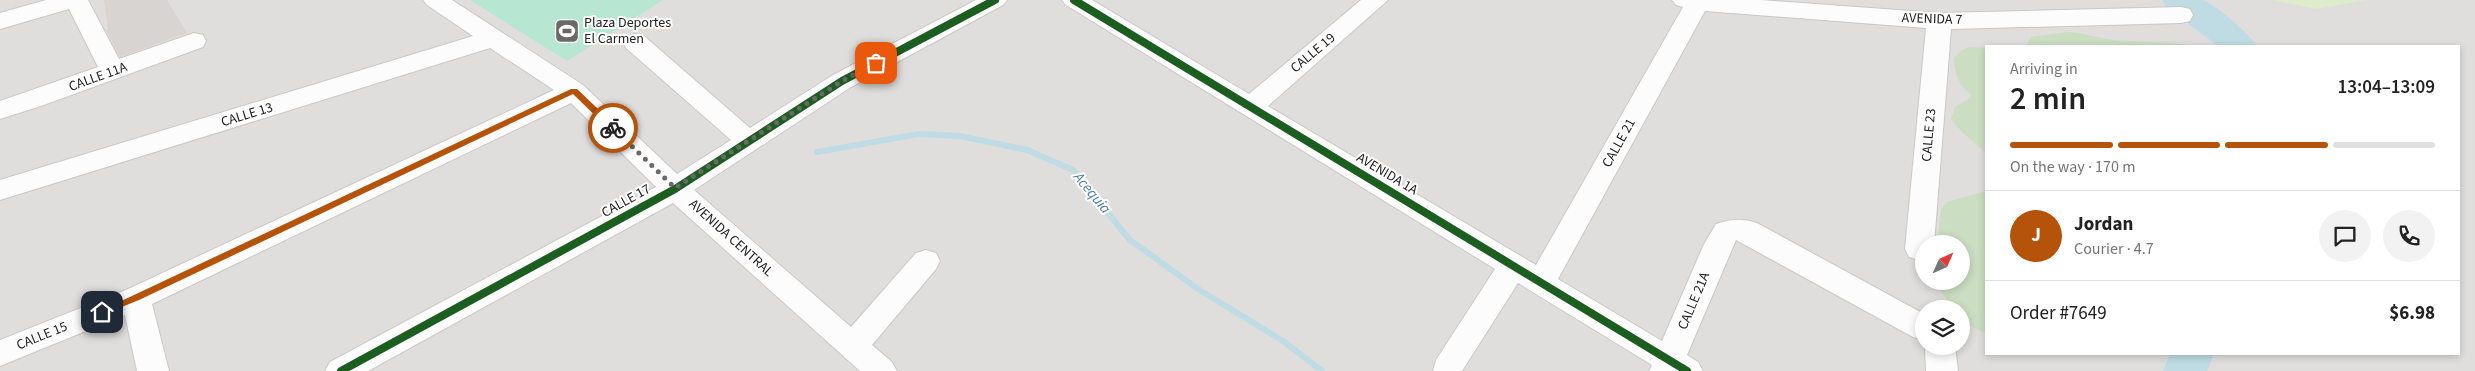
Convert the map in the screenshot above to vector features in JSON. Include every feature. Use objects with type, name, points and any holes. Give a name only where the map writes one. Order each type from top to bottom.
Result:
[{"type":"street","points":[[0,21],[75,0],[113,71]]},
{"type":"street","name":"AVENIDA CENTRAL","points":[[435,0],[574,91],[675,188],[881,371]]},
{"type":"street","name":"CALLE 17","points":[[341,371],[675,188],[842,81],[995,0]]},
{"type":"street","name":"AVENIDA 1A","points":[[1074,0],[1541,283],[1674,367]]},
{"type":"street","name":"CALLE 19","points":[[1250,107],[1376,0]]},
{"type":"street","name":"AVENIDA 7","points":[[1691,2],[1939,21],[2181,15]]},
{"type":"street","name":"CALLE 21","points":[[1541,283],[1691,2]]},
{"type":"street","name":"CALLE 23","points":[[1920,235],[1939,21]]},
{"type":"street","name":"CALLE 13","points":[[0,190],[495,38]]},
{"type":"street","name":"CALLE 11A","points":[[0,110],[194,41]]},
{"type":"street","points":[[635,42],[749,141]]},
{"type":"street","name":"CALLE 15","points":[[0,353],[136,298],[574,91]]},
{"type":"street","name":"CALLE 21A","points":[[1674,367],[1718,244],[1726,232],[1735,229],[1747,231],[1915,323]]},
{"type":"street","points":[[853,346],[926,261]]},
{"type":"street","points":[[1447,369],[1513,266]]},
{"type":"street","points":[[136,298],[153,371]]},
{"type":"street","points":[[1941,355],[1942,371]]},
{"type":"shaded area","points":[[0,0],[2475,0],[2475,371],[0,371]]},
{"type":"green space","name":"Plaza Deportes El Carmen","points":[[470,0],[663,0],[567,61]]},
{"type":"green space","points":[[2273,0],[2366,0],[2316,9]]},
{"type":"green space","points":[[2068,32],[2114,40],[2189,45],[2027,45],[2031,37]]},
{"type":"green space","points":[[1969,47],[1985,48],[1985,152],[1962,132],[1951,119],[1955,107],[1970,98],[1971,94],[1963,87],[1955,69],[1954,58],[1961,51]]},
{"type":"green space","points":[[1985,191],[1985,333],[1970,326],[1970,300],[1947,300],[1940,290],[1970,290],[1970,235],[1938,235],[1941,209],[1947,202]]},
{"type":"building","points":[[104,0],[167,0],[187,33],[120,57],[106,30],[108,29]]},
{"type":"waterway","points":[[2179,0],[2219,28],[2238,45]]},
{"type":"waterway","name":"Acequia","points":[[817,152],[919,134],[960,136],[1027,150],[1073,170],[1130,240],[1198,289],[1283,341],[1322,371]]},
{"type":"waterway","points":[[2185,371],[2192,355]]},
{"type":"cycle path","points":[[341,371],[675,189],[842,81],[995,0]]},
{"type":"cycle path","points":[[1074,0],[1687,371]]},
{"type":"way so far","points":[[613,128],[675,188],[842,81],[876,63]]},
{"type":"place","name":"Plaza Deportes El Carmen","points":[[567,31]]},
{"type":"route","points":[[102,312],[136,298],[574,91],[613,128]]}]
